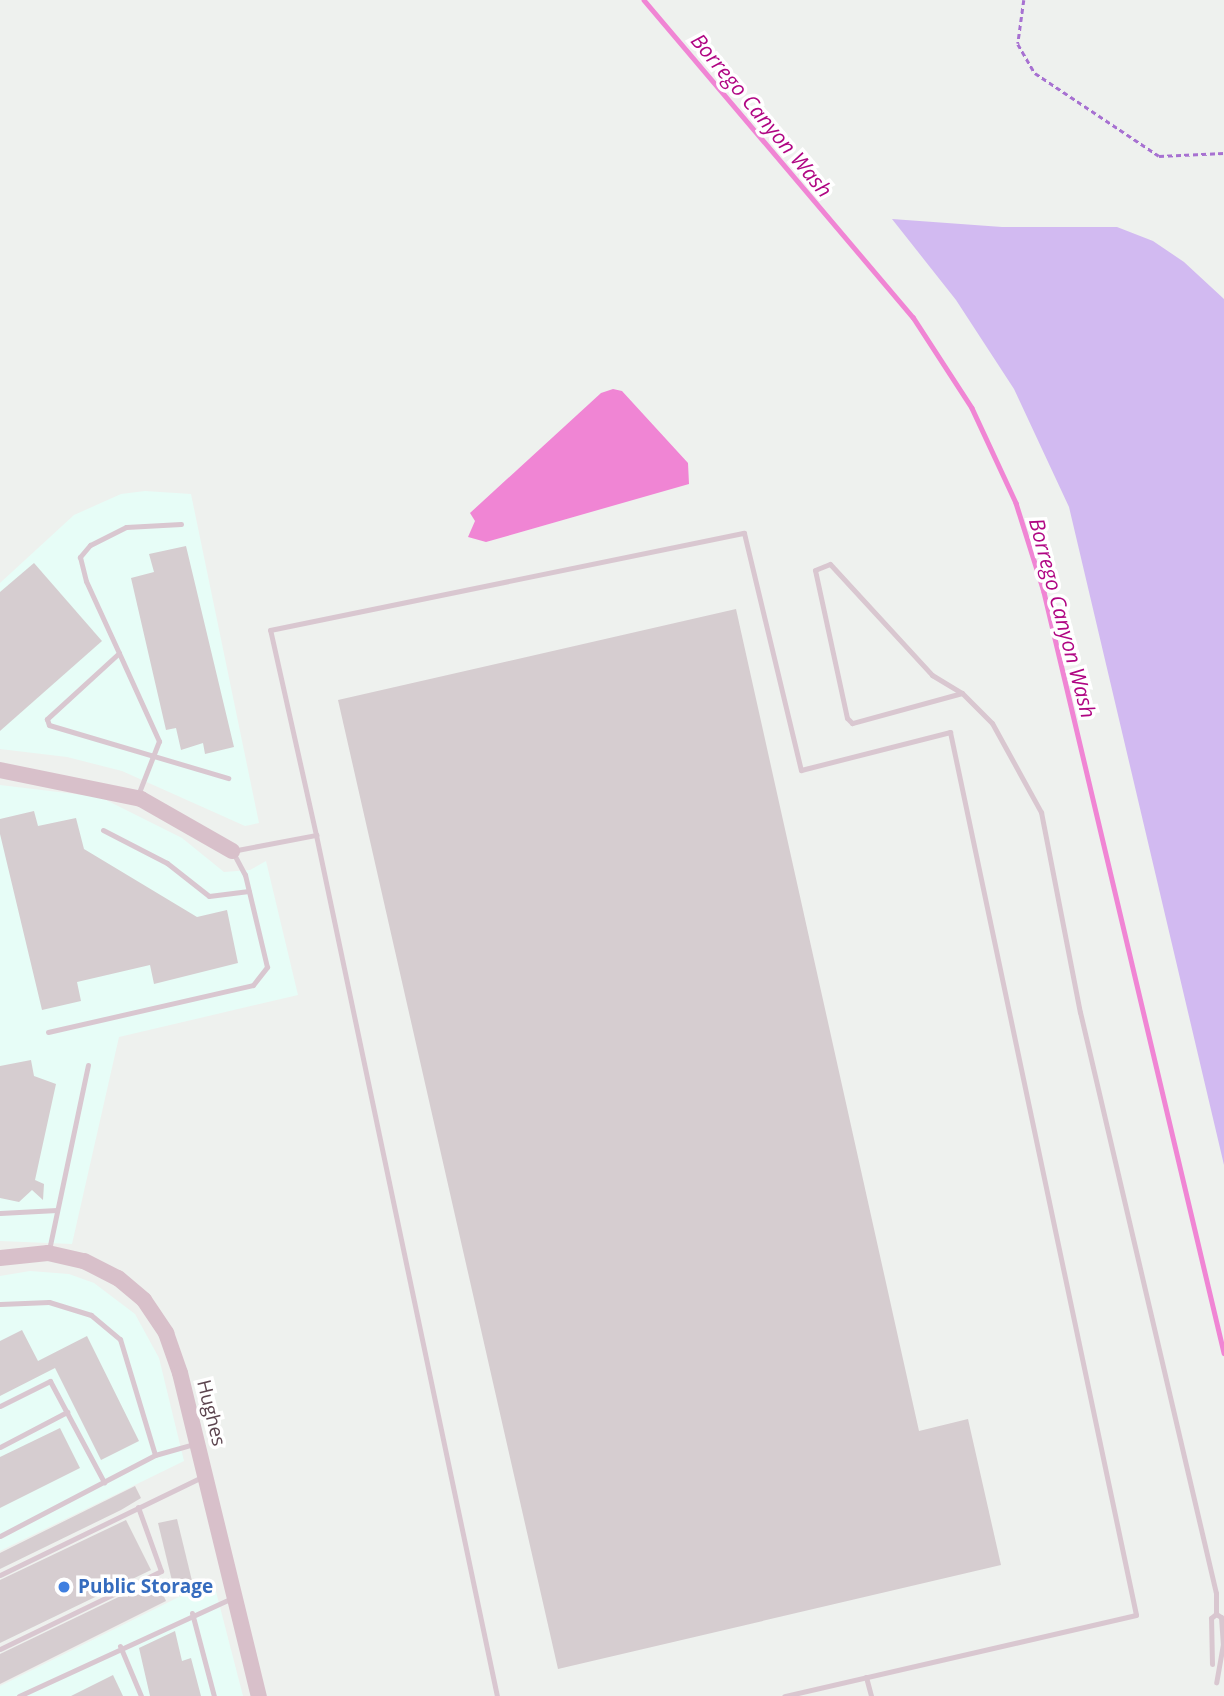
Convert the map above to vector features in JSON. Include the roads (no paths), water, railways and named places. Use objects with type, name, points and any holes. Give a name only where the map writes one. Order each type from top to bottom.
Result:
[{"type":"street","points":[[0,770],[137,798],[232,851]]},
{"type":"street","name":"Hughes","points":[[0,1258],[48,1253],[84,1261],[118,1278],[144,1300],[166,1333],[197,1443],[259,1696]]},
{"type":"lane","points":[[137,798],[159,741],[86,581],[80,557],[90,545],[126,527],[181,524]]},
{"type":"lane","points":[[497,1696],[316,835],[270,630],[744,533],[801,770],[950,732],[1136,1615],[784,1696]]},
{"type":"lane","points":[[962,693],[852,723],[847,718],[815,570],[830,564],[932,676],[962,693],[1011,751],[1041,812],[1080,1012],[1216,1593],[1216,1614],[1212,1618],[1212,1664]]},
{"type":"lane","points":[[119,653],[58,707],[47,719],[49,725],[228,778]]},
{"type":"lane","points":[[103,830],[167,863],[209,896],[249,891]]},
{"type":"lane","points":[[48,1031],[253,985],[267,967],[249,891],[232,851],[316,835]]},
{"type":"lane","points":[[48,1253],[88,1065]]},
{"type":"lane","points":[[0,1213],[58,1210]]},
{"type":"lane","points":[[0,1304],[50,1302],[92,1315],[120,1339],[155,1455]]},
{"type":"lane","points":[[0,1406],[50,1381],[104,1482]]},
{"type":"lane","points":[[0,1447],[67,1412]]},
{"type":"lane","points":[[0,1536],[155,1455],[197,1443]]},
{"type":"lane","points":[[0,1575],[205,1475]]},
{"type":"lane","points":[[0,1649],[162,1571],[138,1507]]},
{"type":"lane","points":[[19,1696],[192,1613],[235,1597]]},
{"type":"lane","points":[[192,1613],[214,1696]]},
{"type":"lane","points":[[1216,1614],[1221,1617],[1223,1644],[1216,1682]]},
{"type":"lane","points":[[120,1646],[141,1696]]},
{"type":"lane","points":[[866,1677],[871,1696]]},
{"type":"waterway","name":"Borrego Canyon Wash","points":[[644,0],[913,317],[972,408],[1016,503],[1044,592],[1224,1353]]},
{"type":"place","name":"Public Storage","points":[[64,1587]]}]
